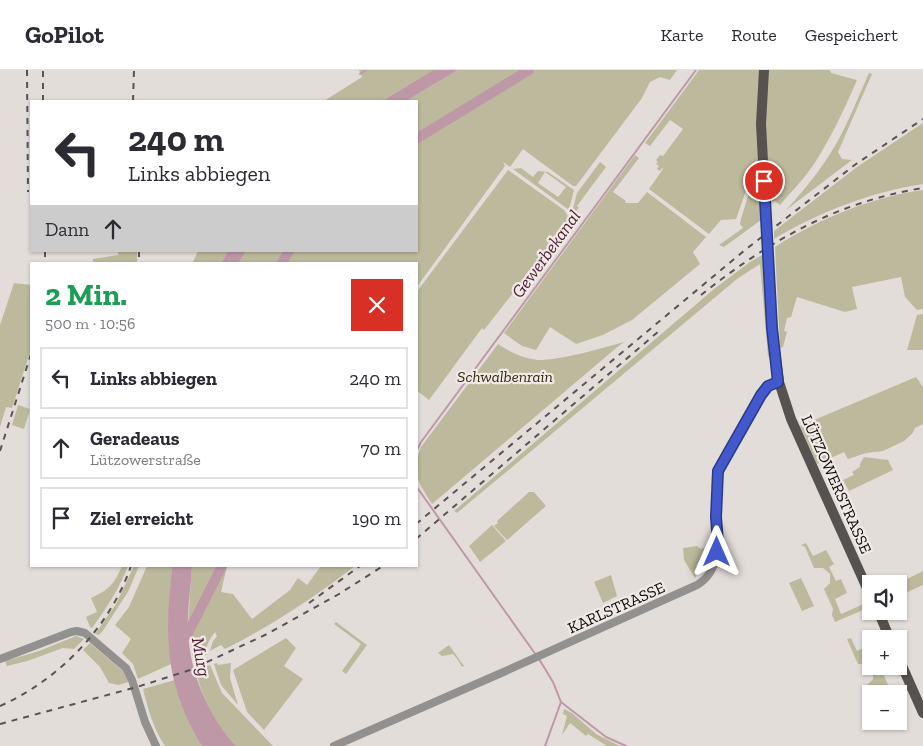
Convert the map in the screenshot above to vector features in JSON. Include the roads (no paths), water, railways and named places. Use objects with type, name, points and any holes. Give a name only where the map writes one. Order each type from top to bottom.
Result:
[{"type":"main road","name":"LÜTZOWERSTRASSE","points":[[764,70],[761,124],[772,328],[778,382],[791,419],[862,577]]},
{"type":"main road","points":[[906,675],[923,714]]},
{"type":"street","name":"KARLSTRASSE","points":[[334,746],[697,585],[709,576],[714,566],[718,542],[716,517],[718,471],[761,395],[768,386],[778,382]]},
{"type":"street","points":[[0,659],[72,632],[85,633],[130,674],[145,722],[156,746]]},
{"type":"waterway","points":[[360,74],[366,70]]},
{"type":"waterway","points":[[418,138],[529,70]]},
{"type":"waterway","name":"Gewerbekanal","points":[[418,448],[696,70]]},
{"type":"waterway","points":[[282,262],[288,252]]},
{"type":"waterway","name":"Gewerbekanal","points":[[418,489],[536,655]]},
{"type":"waterway","name":"Murg","points":[[179,644],[188,633],[221,567]]},
{"type":"waterway","name":"Gewerbekanal","points":[[539,659],[553,682],[561,702],[606,737],[626,746]]},
{"type":"waterway","points":[[545,746],[561,702]]},
{"type":"railway","points":[[27,70],[28,192]]},
{"type":"railway","points":[[43,70],[43,100]]},
{"type":"railway","points":[[133,100],[134,70]]},
{"type":"railway","points":[[418,522],[745,250],[856,164],[923,119]]},
{"type":"railway","points":[[701,295],[752,257],[805,226],[861,203],[891,194],[923,188]]},
{"type":"railway","points":[[45,252],[45,262]]},
{"type":"railway","points":[[139,252],[139,262]]},
{"type":"railway","points":[[418,537],[659,331]]},
{"type":"railway","points":[[0,451],[30,357]]},
{"type":"railway","points":[[0,706],[42,682],[80,649],[110,610],[131,567]]},
{"type":"railway","points":[[309,603],[359,567]]},
{"type":"railway","points":[[0,724],[137,687],[190,670],[267,634],[339,594],[381,567]]},
{"type":"park label","name":"Schwalbenrain","points":[[505,376]]}]
